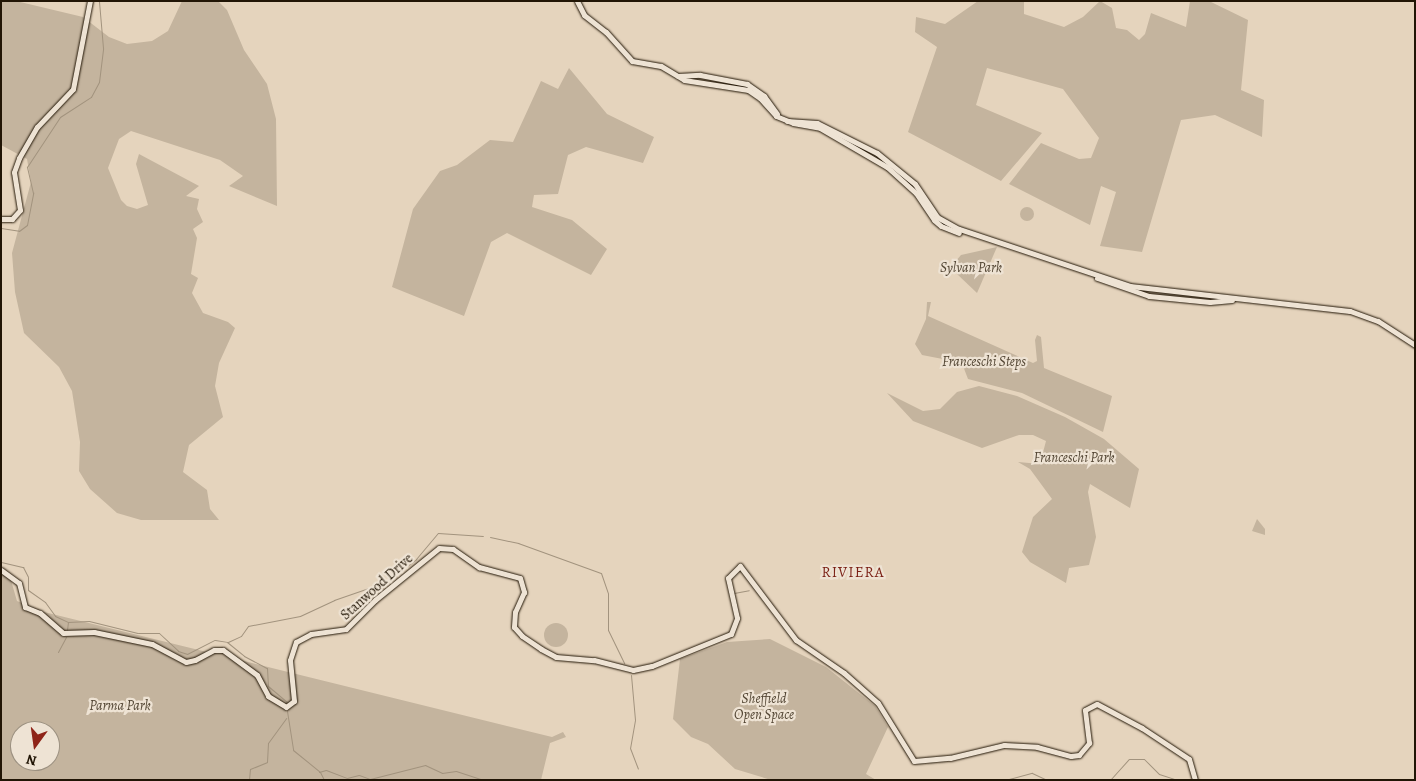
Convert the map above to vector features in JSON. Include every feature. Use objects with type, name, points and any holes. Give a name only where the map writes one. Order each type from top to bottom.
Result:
[{"type":"main road","points":[[1,219],[14,218],[20,208],[14,172],[19,158],[37,127],[73,89],[90,1]]},
{"type":"main road","points":[[576,1],[583,14],[606,32],[629,59],[642,65],[661,66],[677,76],[703,75],[747,84],[764,96],[781,118],[820,128],[882,164],[916,193],[942,226],[1138,288],[1350,311],[1378,321],[1415,345]]},
{"type":"main road","points":[[787,120],[815,122],[862,144],[890,162],[913,182],[941,221],[996,242]]},
{"type":"main road","name":"Stanwood Drive","points":[[1,570],[18,582],[25,607],[42,615],[63,633],[94,632],[152,644],[186,662],[195,660],[214,650],[223,650],[257,675],[272,699],[288,707],[294,700],[290,660],[296,642],[312,634],[348,628],[375,600],[441,547],[453,549],[479,567],[520,578],[524,592],[515,612],[514,625],[518,633],[532,644],[556,657],[590,659],[633,670],[652,666],[731,634],[737,618],[728,578],[732,571],[740,566],[796,640],[872,696],[914,761],[950,758],[1004,745],[1037,747],[1077,756],[1085,750],[1088,744],[1085,710],[1097,704],[1142,728],[1189,759],[1195,780]]},
{"type":"green space","points":[[1,1],[16,1],[83,17],[109,37],[127,44],[152,41],[168,31],[182,1],[218,1],[227,10],[244,50],[267,84],[276,119],[277,206],[229,186],[243,176],[220,160],[131,131],[119,139],[108,168],[121,200],[127,206],[137,209],[148,205],[136,164],[139,154],[199,186],[186,196],[199,199],[197,209],[203,222],[193,229],[197,238],[191,274],[198,278],[192,293],[203,313],[228,322],[235,328],[219,363],[215,386],[223,417],[189,445],[183,472],[207,490],[210,509],[219,520],[141,520],[117,513],[90,489],[79,471],[80,442],[72,391],[59,367],[24,333],[15,292],[12,253],[31,182],[27,159],[1,145]]},
{"type":"green space","points":[[978,1],[1024,1],[1024,14],[1064,27],[1083,17],[1100,1],[1112,8],[1116,28],[1127,30],[1139,40],[1145,34],[1151,13],[1186,27],[1190,1],[1209,1],[1248,20],[1241,90],[1264,100],[1262,137],[1215,115],[1181,120],[1142,252],[1100,246],[1116,192],[1101,186],[1090,225],[1009,184],[1041,143],[1079,159],[1091,158],[1099,138],[1063,89],[987,68],[976,105],[1042,133],[1001,181],[908,132],[937,47],[915,32],[916,17],[945,24]]},
{"type":"green space","points":[[569,68],[607,114],[654,137],[643,163],[586,147],[568,155],[558,194],[534,195],[532,207],[572,220],[607,249],[591,275],[507,233],[491,242],[464,316],[392,287],[413,209],[440,171],[457,165],[490,140],[513,142],[541,81],[558,89]]},
{"type":"green space","points":[[1024,207],[1030,207],[1034,214],[1030,221],[1024,221],[1020,217],[1020,211]]},
{"type":"green space","name":"Sylvan Park","points":[[997,247],[977,293],[957,274],[955,262],[961,255]]},
{"type":"green space","points":[[1136,289],[1209,297],[1211,299],[1145,294]]},
{"type":"green space","name":"Franceschi Steps","points":[[927,302],[931,302],[928,316],[1033,363],[1037,361],[1035,340],[1037,335],[1041,337],[1044,368],[1112,396],[1103,432],[1022,393],[968,379],[963,366],[953,361],[922,355],[915,344],[926,319]]},
{"type":"green space","name":"Franceschi Park","points":[[979,386],[1017,396],[1065,417],[1104,439],[1139,469],[1130,508],[1090,484],[1088,492],[1096,537],[1089,565],[1069,568],[1066,583],[1030,562],[1022,552],[1033,517],[1052,499],[1030,469],[1018,462],[1040,464],[1046,441],[1033,435],[1019,435],[982,448],[913,421],[887,393],[923,411],[940,409],[957,392]]},
{"type":"green space","points":[[1257,519],[1265,529],[1265,535],[1252,531]]},
{"type":"green space","name":"Parma Park","points":[[1,571],[10,577],[17,601],[44,612],[211,653],[217,649],[228,657],[552,737],[563,732],[566,737],[550,743],[541,780],[1,780]]},
{"type":"green space","points":[[556,623],[564,627],[568,635],[564,643],[556,647],[548,643],[544,635],[548,627]]},
{"type":"green space","name":"Sheffield Open Space","points":[[770,639],[826,667],[875,706],[888,727],[866,774],[876,780],[771,780],[735,769],[708,744],[691,737],[673,719],[680,659],[727,642]]},
{"type":"waterway","points":[[1,228],[19,231],[27,225],[33,193],[27,167],[60,117],[91,97],[99,82],[103,48],[99,1]]},
{"type":"waterway","points":[[228,642],[241,636],[248,626],[300,616],[334,600],[386,582],[416,559],[438,533],[483,536]]},
{"type":"waterway","points":[[490,537],[518,543],[601,573],[608,593],[608,630],[624,663]]},
{"type":"waterway","points":[[1,562],[23,567],[28,577],[28,590],[45,602],[55,616],[68,622],[89,621],[138,633],[159,633],[178,651],[187,654],[215,640],[227,642],[244,656],[267,668],[268,686],[287,702]]},
{"type":"waterway","points":[[734,593],[749,590]]},
{"type":"waterway","points":[[67,630],[68,622]]},
{"type":"waterway","points":[[58,652],[66,637]]},
{"type":"waterway","points":[[631,675],[635,720],[630,748],[638,769]]},
{"type":"waterway","points":[[287,711],[293,750],[320,772],[324,780]]},
{"type":"waterway","points":[[249,780],[250,769],[267,762],[268,743],[286,718]]},
{"type":"waterway","points":[[1110,780],[1129,759],[1144,759],[1159,774],[1177,780]]},
{"type":"waterway","points":[[319,772],[326,770],[347,778],[359,775],[370,779],[425,765],[442,773],[456,771],[483,780]]},
{"type":"waterway","points":[[1005,780],[1032,773],[1047,780]]},
{"type":"district","name":"RIVIERA","points":[[853,573]]}]
